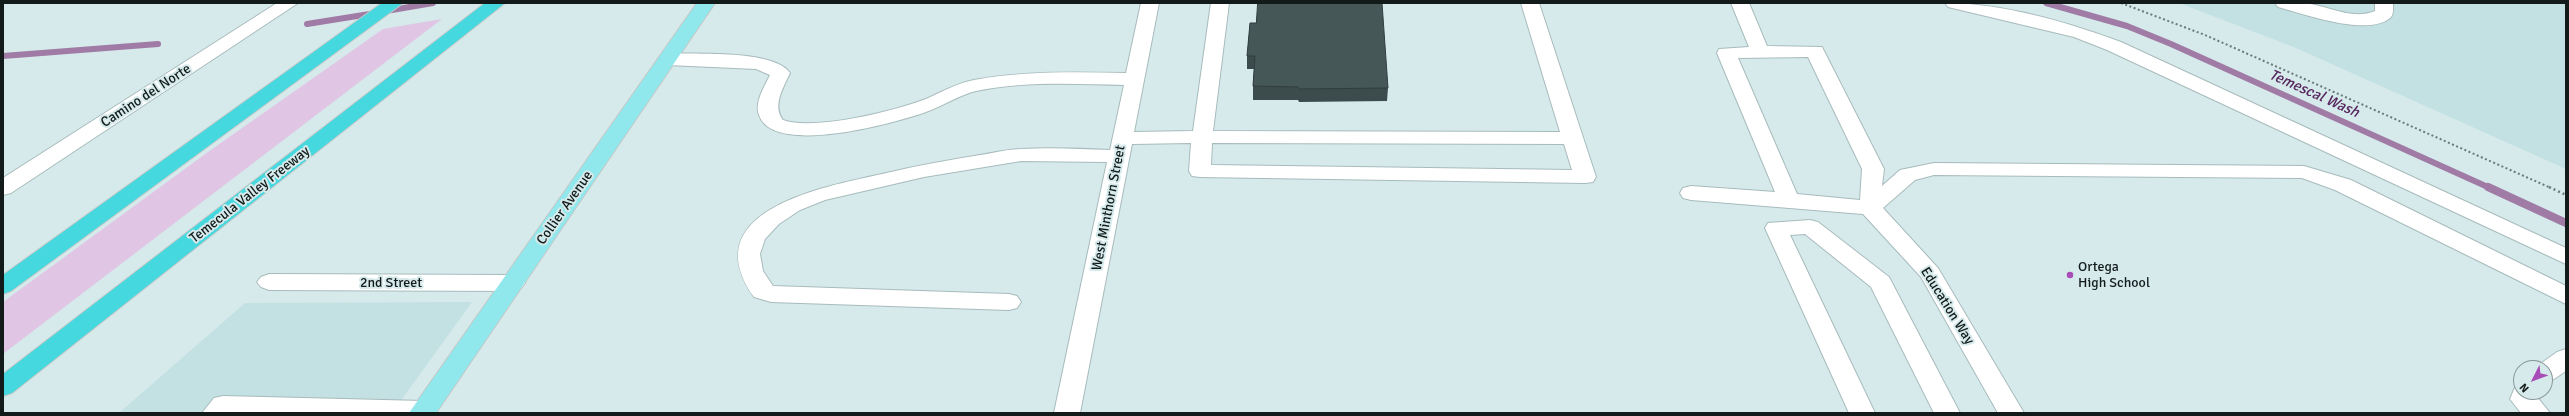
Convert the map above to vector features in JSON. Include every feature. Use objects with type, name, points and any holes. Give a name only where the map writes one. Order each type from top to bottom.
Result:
[{"type":"highway","points":[[3,286],[394,3]]},
{"type":"highway","name":"Temecula Valley Freeway","points":[[3,387],[490,8]]},
{"type":"main road","name":"Collier Avenue","points":[[423,412],[706,3]]},
{"type":"street","name":"Camino del Norte","points":[[3,188],[289,3]]},
{"type":"street","name":"West Minthorn Street","points":[[1067,413],[1150,3]]},
{"type":"street","points":[[1220,3],[1202,137],[1200,171],[1585,177],[1530,3]]},
{"type":"street","points":[[1740,3],[1760,52]]},
{"type":"street","points":[[1954,3],[2080,33],[2114,46],[2566,257]]},
{"type":"street","points":[[2284,3],[2359,20],[2376,19],[2384,14],[2384,3]]},
{"type":"street","points":[[1789,200],[1726,53],[1815,51],[1873,169],[1870,208]]},
{"type":"street","points":[[668,59],[758,63],[771,67],[780,73],[769,98],[768,113],[774,123],[792,132],[816,132],[905,112],[971,87],[1026,78],[1135,79]]},
{"type":"street","points":[[1009,302],[771,294],[762,291],[757,284],[751,271],[749,254],[754,237],[771,219],[792,205],[818,195],[924,171],[1021,155],[1121,147],[1202,137],[1573,138]]},
{"type":"street","points":[[1691,193],[1789,200],[1870,208],[1908,175],[1934,169],[2304,172],[2323,177],[2355,190],[2566,296]]},
{"type":"street","name":"Education Way","points":[[1870,208],[1930,273],[2011,413]]},
{"type":"street","points":[[1862,413],[1776,228],[1810,227],[1881,282],[1947,413]]},
{"type":"street","name":"2nd Street","points":[[269,282],[513,283]]},
{"type":"street","points":[[2553,367],[2566,358]]},
{"type":"street","points":[[2524,400],[2537,413]]},
{"type":"street","points":[[216,413],[224,405],[423,412]]},
{"type":"path","points":[[2121,3],[2205,35],[2566,195]]},
{"type":"shaded area","points":[[2179,3],[2566,3],[2566,169],[2296,48]]},
{"type":"shaded area","points":[[442,19],[3,354],[3,302],[208,152],[383,29]]},
{"type":"shaded area","points":[[472,302],[392,413],[119,413],[245,303]]},
{"type":"building","points":[[1258,3],[1382,3],[1388,88],[1299,89],[1298,87],[1253,86],[1255,56],[1247,56],[1250,23],[1256,23]]},
{"type":"waterway","points":[[386,11],[433,3]]},
{"type":"waterway","name":"Temescal Wash","points":[[2046,3],[2127,26],[2171,44],[2490,188]]},
{"type":"waterway","points":[[307,24],[376,13]]},
{"type":"waterway","points":[[3,56],[158,44]]},
{"type":"waterway","name":"Temescal Wash","points":[[2488,187],[2566,223]]},
{"type":"place","name":"Ortega High School","points":[[2070,275]]}]
